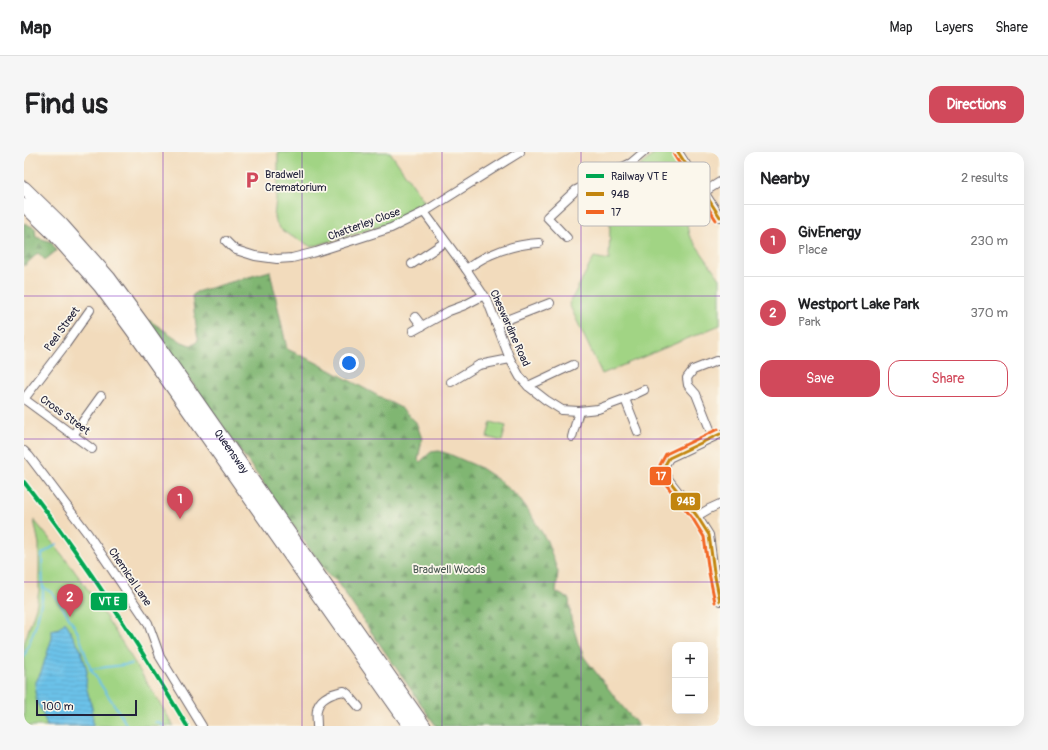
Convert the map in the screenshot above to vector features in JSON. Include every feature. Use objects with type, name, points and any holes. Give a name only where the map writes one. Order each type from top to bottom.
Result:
[{"type":"highway","name":"Queensway","points":[[24,188],[62,225],[109,278],[424,726]]},
{"type":"highway","name":"Queensway","points":[[24,204],[53,233],[95,280],[133,331],[410,726]]},
{"type":"street","name":"Chatterley Close","points":[[226,241],[236,250],[255,256],[277,259],[292,258],[316,252],[391,228],[424,212],[520,152]]},
{"type":"street","points":[[632,162],[644,152]]},
{"type":"street","points":[[678,152],[684,162]]},
{"type":"street","points":[[710,188],[720,182]]},
{"type":"street","points":[[567,238],[547,216],[578,189]]},
{"type":"street","points":[[710,201],[720,217]]},
{"type":"street","name":"Cheswardine Road","points":[[424,212],[484,294],[510,359],[520,377],[528,386],[562,410],[579,411],[598,409],[644,390]]},
{"type":"street","points":[[412,264],[417,256],[445,242]]},
{"type":"street","points":[[466,269],[489,255],[502,250],[514,246],[538,243]]},
{"type":"street","points":[[413,331],[484,294]]},
{"type":"street","points":[[496,324],[550,303]]},
{"type":"street","name":"Peel Street","points":[[24,399],[90,310]]},
{"type":"street","points":[[415,317],[422,326]]},
{"type":"street","points":[[451,382],[479,365],[510,359]]},
{"type":"street","points":[[720,361],[716,361],[693,370],[687,378],[688,385],[696,394],[717,436],[669,458],[665,465],[665,475],[697,516],[709,535],[717,570],[720,601]]},
{"type":"street","points":[[528,386],[573,365]]},
{"type":"street","points":[[73,435],[101,396]]},
{"type":"street","name":"Cross Street","points":[[24,399],[92,449]]},
{"type":"street","points":[[625,399],[638,432]]},
{"type":"street","points":[[572,437],[579,411]]},
{"type":"street","name":"Chemical Lane","points":[[24,451],[88,534],[148,624],[160,657],[202,726]]},
{"type":"street","points":[[697,516],[720,504]]},
{"type":"street","points":[[317,726],[316,711],[318,705],[329,695],[344,691],[359,707]]},
{"type":"green space","points":[[278,152],[390,152],[426,204],[399,220],[311,247],[284,232],[276,223],[274,217],[278,181]]},
{"type":"green space","points":[[656,152],[671,152],[678,162],[645,162]]},
{"type":"green space","points":[[24,223],[35,228],[36,237],[52,242],[56,251],[45,260],[38,253],[24,266]]},
{"type":"green space","points":[[610,226],[687,226],[689,235],[720,279],[720,325],[602,374],[569,304],[594,257],[609,260]]},
{"type":"green space","name":"Bradwell Woods","points":[[270,271],[287,349],[315,362],[401,408],[416,422],[422,439],[418,460],[420,462],[431,452],[439,451],[449,454],[479,467],[497,479],[519,498],[547,541],[558,572],[556,592],[569,599],[571,619],[584,657],[639,726],[436,726],[335,579],[329,576],[147,319],[182,342],[190,345],[195,344],[198,340],[192,296],[196,292]]},
{"type":"green space","points":[[491,422],[506,426],[502,441],[487,437]]},
{"type":"green space","points":[[34,520],[70,564],[81,580],[117,634],[174,726],[24,726],[24,644],[36,607],[39,590],[39,544]]},
{"type":"water","points":[[65,622],[81,650],[85,663],[87,671],[86,686],[92,708],[93,726],[47,726],[37,703],[35,691],[36,682],[41,672],[52,638],[52,630],[59,628]]},
{"type":"waterway","points":[[24,657],[36,625],[43,595],[42,554],[57,544]]},
{"type":"waterway","points":[[43,587],[52,593],[66,612],[78,633],[91,670],[127,726]]},
{"type":"waterway","points":[[90,669],[132,664]]},
{"type":"waterway","points":[[155,722],[159,722],[163,726]]},
{"type":"transit line","name":"94B","points":[[678,152],[684,162]]},
{"type":"transit line","name":"17","points":[[674,155],[679,162]]},
{"type":"transit line","name":"94B","points":[[710,202],[720,217]]},
{"type":"transit line","name":"17","points":[[710,211],[716,220]]},
{"type":"transit line","name":"17","points":[[715,602],[704,537],[693,519],[661,478],[660,465],[666,454],[718,429]]},
{"type":"transit line","name":"94B","points":[[720,434],[669,458],[665,465],[665,475],[697,516],[709,535],[720,601]]},
{"type":"transit line","points":[[24,482],[89,571],[149,663],[187,726]]},
{"type":"place","name":"Bradwell Crematorium","points":[[252,180]]},
{"type":"place","name":"GivEnergy","points":[[180,519]]},
{"type":"place","name":"Westport Lake Park","points":[[70,617]]}]
